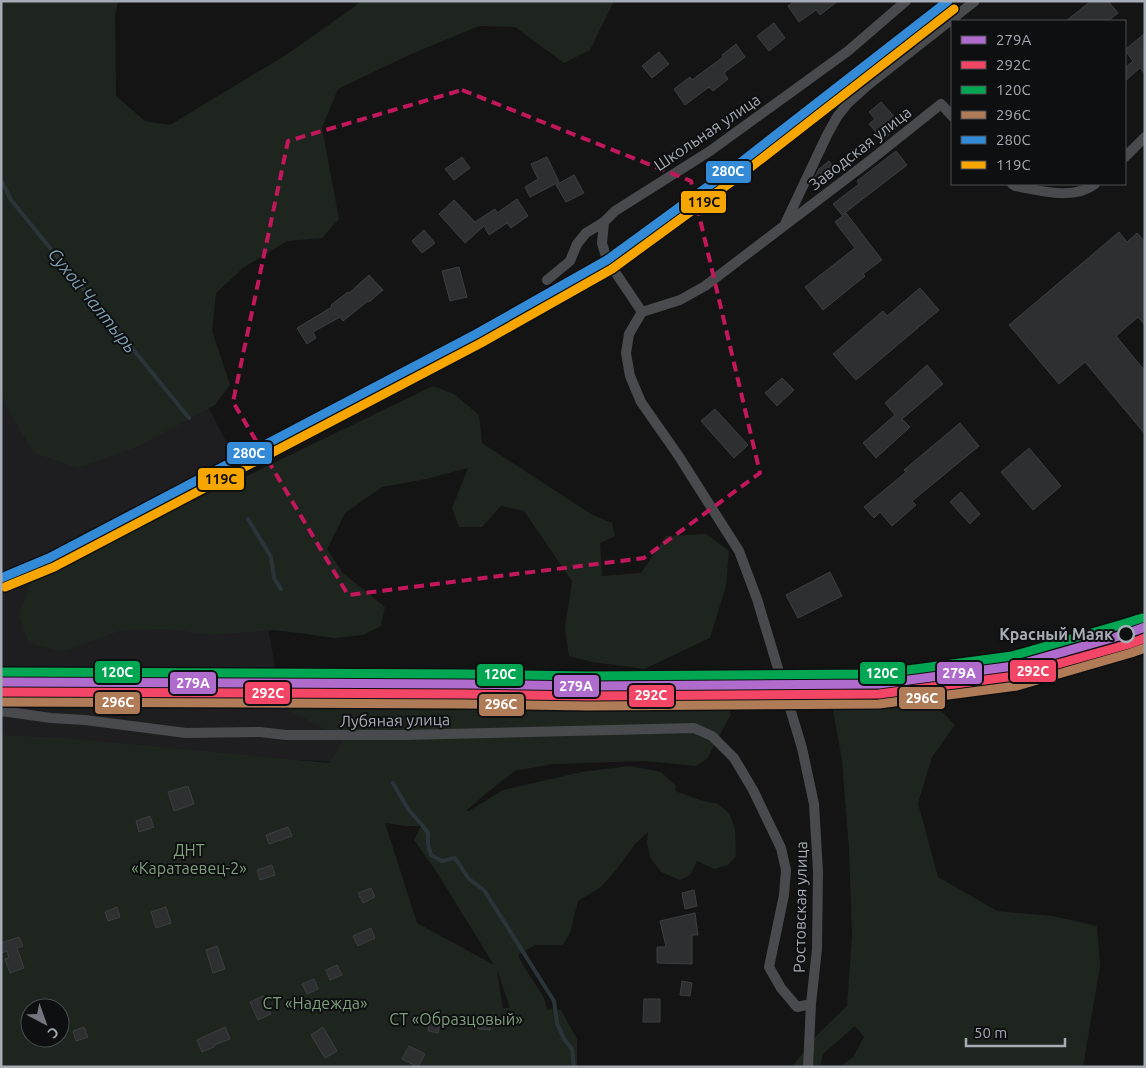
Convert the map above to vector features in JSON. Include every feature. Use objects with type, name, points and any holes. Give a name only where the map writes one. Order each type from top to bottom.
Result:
[{"type":"street","name":"Школьная улица","points":[[547,280],[570,261],[577,244],[586,233],[604,222],[616,211],[710,151],[848,51],[906,1]]},
{"type":"street","name":"Заводская улица","points":[[952,20],[976,1]]},
{"type":"street","name":"Заводская улица","points":[[784,225],[826,134],[837,117],[868,85],[951,20]]},
{"type":"street","name":"Заводская улица","points":[[642,312],[680,300],[705,286],[941,104],[951,115]]},
{"type":"street","points":[[1126,156],[1145,137]]},
{"type":"street","points":[[1014,185],[1057,193],[1074,193],[1094,185]]},
{"type":"street","points":[[604,222],[602,243],[607,260],[642,312]]},
{"type":"street","name":"Ростовская улица","points":[[642,312],[630,334],[626,353],[630,376],[641,402],[678,455],[739,551],[758,599],[802,748],[814,804],[818,871],[817,949],[811,1004],[808,1067]]},
{"type":"street","name":"Лубяная улица","points":[[1,711],[186,733],[260,732],[286,735],[404,735],[694,728],[712,736],[734,758],[753,790],[780,848],[786,870],[784,894],[769,967],[781,988],[797,1007],[811,1004]]},
{"type":"highlighted area","points":[[462,90],[691,181],[760,473],[644,558],[348,595],[233,402],[288,141]]},
{"type":"shaded area","points":[[155,307],[241,469],[278,685],[376,764],[1,745],[1,376]]},
{"type":"green space","points":[[1,1],[118,1],[115,16],[116,96],[145,121],[170,125],[286,55],[360,1],[614,1],[590,50],[564,63],[515,27],[479,26],[409,55],[338,89],[322,128],[339,219],[322,238],[287,241],[243,268],[216,293],[212,331],[230,385],[215,405],[139,446],[78,468],[34,453],[6,407],[1,390]]},
{"type":"green space","points":[[433,386],[454,394],[479,415],[482,443],[591,514],[612,523],[615,536],[600,543],[602,576],[641,573],[666,536],[706,534],[729,551],[726,586],[710,638],[644,669],[592,662],[569,656],[565,628],[572,581],[524,511],[501,506],[482,527],[459,527],[452,508],[468,468],[426,479],[382,487],[345,513],[327,549],[343,573],[385,607],[381,626],[363,635],[335,638],[275,630],[211,635],[168,629],[122,630],[62,652],[29,643],[19,615],[31,582]]},
{"type":"green space","points":[[920,689],[955,725],[932,757],[918,803],[938,877],[997,911],[1053,916],[1097,926],[1100,966],[1083,1067],[840,1067],[853,1057],[864,1037],[855,1026],[823,1054],[820,1067],[792,1067],[817,1035],[847,1006],[852,935],[849,849],[842,760],[832,705],[861,694]]},
{"type":"green space","points":[[337,692],[719,695],[731,714],[707,759],[696,766],[645,761],[553,764],[515,771],[467,810],[469,811],[503,790],[582,772],[630,766],[661,772],[676,786],[675,791],[718,804],[729,813],[735,829],[736,856],[728,865],[714,869],[697,861],[690,875],[680,880],[661,872],[650,857],[647,843],[648,832],[635,844],[600,888],[578,901],[570,933],[563,945],[535,945],[518,955],[544,998],[547,1009],[561,1010],[577,1039],[577,1067],[1,1067],[1,735],[65,738],[329,763],[344,739],[282,707]],"holes":[[[385,823],[421,826],[414,840],[436,871],[494,965],[417,923]],[[498,972],[510,1008],[503,1008]]]},
{"type":"building","points":[[795,1],[838,1],[820,15],[816,10],[799,22],[788,6]]},
{"type":"building","points":[[1091,1],[1108,1],[1118,13],[1109,20],[1067,20]]},
{"type":"building","points":[[774,23],[785,38],[769,51],[757,36]]},
{"type":"building","points":[[1145,33],[1145,74],[1140,68],[1126,80],[1126,67],[1133,61],[1126,49]]},
{"type":"building","points":[[736,44],[745,57],[724,73],[728,79],[713,91],[709,87],[685,105],[674,89],[690,77],[692,80],[723,57],[722,55]]},
{"type":"building","points":[[659,52],[669,64],[652,78],[642,66]]},
{"type":"building","points":[[881,102],[901,124],[883,140],[869,124],[875,119],[869,112]]},
{"type":"building","points":[[896,151],[907,165],[842,215],[833,204],[859,184],[857,181]]},
{"type":"building","points":[[462,157],[470,168],[454,180],[445,169]]},
{"type":"building","points":[[547,157],[559,182],[530,197],[525,187],[538,179],[531,164]]},
{"type":"building","points":[[829,161],[835,169],[818,182],[815,177],[819,169]]},
{"type":"building","points":[[574,175],[584,193],[566,202],[556,185]]},
{"type":"building","points":[[517,199],[528,216],[511,228],[507,223],[489,235],[484,226],[465,243],[439,214],[454,200],[475,222],[495,209],[497,213]]},
{"type":"building","points":[[846,213],[882,260],[863,274],[865,276],[823,310],[805,287],[855,248],[835,222]]},
{"type":"building","points":[[424,230],[435,243],[422,253],[412,241]]},
{"type":"building","points":[[1119,232],[1127,242],[1137,233],[1145,242],[1145,325],[1138,317],[1116,336],[1145,371],[1145,434],[1085,362],[1059,384],[1009,325]]},
{"type":"building","points":[[459,267],[467,297],[450,301],[442,271]]},
{"type":"building","points":[[369,275],[383,290],[343,321],[340,317],[313,332],[316,338],[307,344],[297,328],[332,307],[331,305],[349,293]]},
{"type":"building","points":[[920,288],[939,310],[856,380],[833,354],[883,311],[887,316]]},
{"type":"building","points":[[927,365],[943,384],[902,419],[910,427],[876,458],[863,443],[895,415],[885,403]]},
{"type":"building","points":[[782,378],[794,390],[777,406],[765,393]]},
{"type":"building","points":[[715,409],[748,445],[734,458],[701,421]]},
{"type":"building","points":[[960,423],[979,446],[912,501],[916,505],[892,526],[880,512],[874,518],[864,507],[906,472],[904,470]]},
{"type":"building","points":[[1029,448],[1061,486],[1033,510],[1001,472]]},
{"type":"building","points":[[961,492],[980,514],[970,524],[950,502]]},
{"type":"building","points":[[830,572],[842,596],[798,618],[786,595]]},
{"type":"building","points":[[188,786],[194,804],[174,811],[168,792]]},
{"type":"building","points":[[150,816],[154,827],[139,832],[136,821]]},
{"type":"building","points":[[288,827],[292,836],[269,844],[266,835]]},
{"type":"building","points":[[272,865],[275,875],[260,880],[257,870]]},
{"type":"building","points":[[371,888],[375,897],[363,903],[358,893]]},
{"type":"building","points":[[694,890],[697,906],[685,909],[682,893]]},
{"type":"building","points":[[117,907],[120,917],[108,921],[105,912]]},
{"type":"building","points":[[166,907],[171,923],[156,928],[151,912]]},
{"type":"building","points":[[695,913],[698,935],[692,935],[692,964],[657,963],[657,947],[666,947],[660,921]]},
{"type":"building","points":[[371,928],[375,938],[358,946],[353,936]]},
{"type":"building","points":[[19,937],[23,946],[17,948],[24,968],[10,973],[5,959],[9,958],[7,951],[1,953],[1,943]]},
{"type":"building","points":[[217,946],[225,969],[213,973],[206,950]]},
{"type":"building","points":[[337,965],[342,975],[330,980],[326,970]]},
{"type":"building","points":[[314,979],[318,989],[307,994],[302,984]]},
{"type":"building","points":[[682,981],[692,983],[690,996],[680,995]]},
{"type":"building","points":[[263,996],[271,1014],[258,1020],[250,1002]]},
{"type":"building","points":[[644,999],[660,999],[660,1022],[643,1022]]},
{"type":"building","points":[[430,1016],[441,1018],[438,1033],[428,1031]]},
{"type":"building","points":[[473,1018],[491,1020],[490,1030],[472,1028]]},
{"type":"building","points":[[84,1027],[88,1037],[76,1041],[73,1031]]},
{"type":"building","points":[[225,1027],[230,1039],[202,1052],[197,1040]]},
{"type":"building","points":[[323,1027],[337,1051],[325,1058],[311,1035]]},
{"type":"building","points":[[409,1046],[425,1054],[418,1067],[402,1059]]},
{"type":"waterway","name":"Сухой Чалтырь","points":[[1,180],[11,200],[189,418]]},
{"type":"waterway","name":"Сухой Чалтырь","points":[[248,519],[271,557],[274,578],[281,589]]},
{"type":"waterway","name":"Сухой Чалтырь","points":[[393,783],[408,809],[428,833],[431,855],[442,861],[455,858],[469,879],[484,890],[554,1001],[557,1023],[564,1039],[572,1049],[574,1067]]},
{"type":"transit line","name":"280С","points":[[1,578],[49,558],[476,334],[607,260],[736,166],[948,1]]},
{"type":"transit line","name":"119С","points":[[5,587],[54,567],[481,343],[612,269],[742,174],[954,9]]},
{"type":"transit line","name":"120С","points":[[1,672],[588,676],[878,674],[1012,656],[1142,618]]},
{"type":"transit line","name":"279А","points":[[1,682],[588,686],[879,684],[1014,666],[1145,627]]},
{"type":"transit line","name":"292С","points":[[1,692],[588,696],[879,694],[1015,676],[1145,638]]},
{"type":"transit line","name":"296С","points":[[1,702],[588,706],[879,704],[1017,686],[1145,648]]},
{"type":"place","name":"Красный Маяк","points":[[1126,634]]},
{"type":"park label","name":"ДНТ «Каратаевец-2»","points":[[189,859]]},
{"type":"park label","name":"СТ «Надежда»","points":[[315,1003]]},
{"type":"park label","name":"СТ «Образцовый»","points":[[456,1019]]}]
